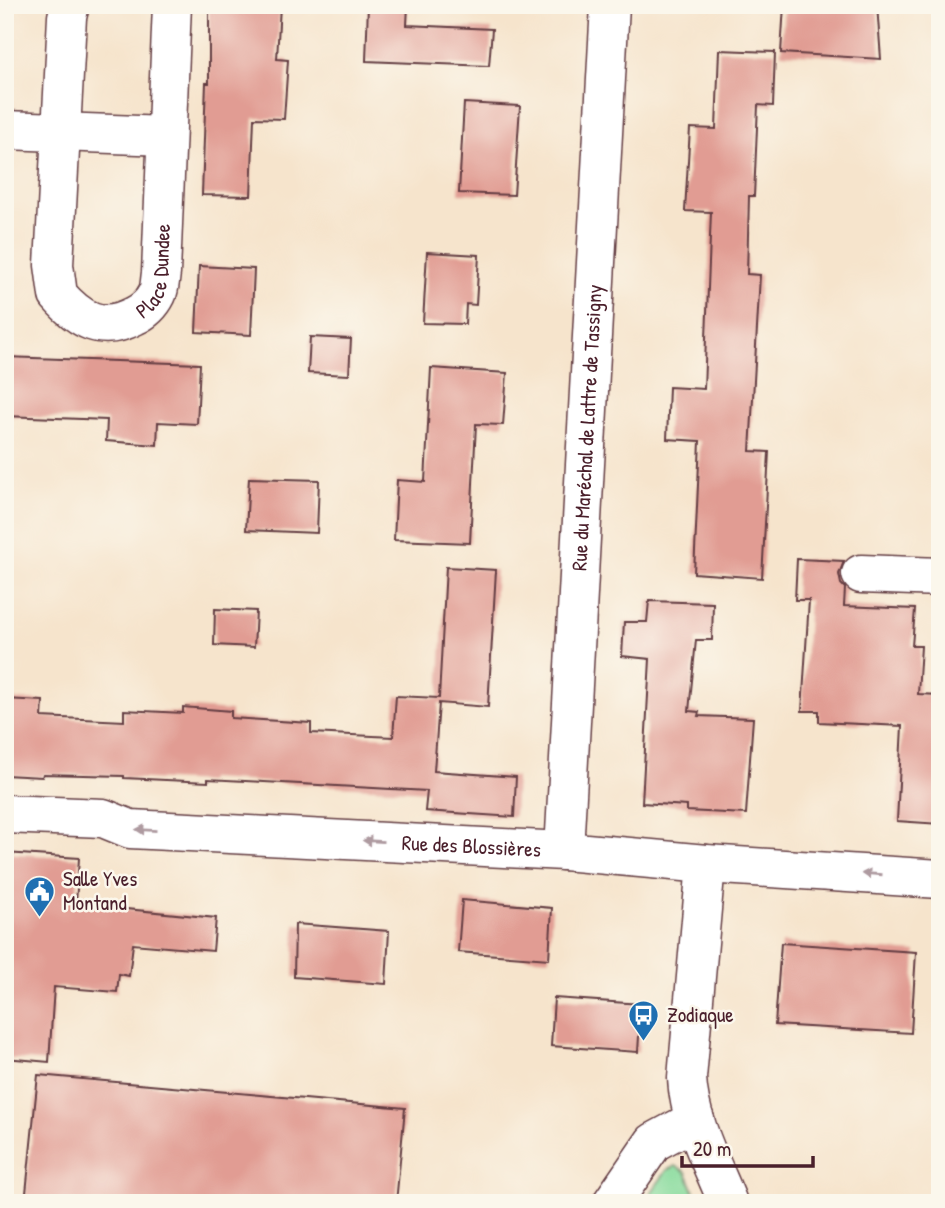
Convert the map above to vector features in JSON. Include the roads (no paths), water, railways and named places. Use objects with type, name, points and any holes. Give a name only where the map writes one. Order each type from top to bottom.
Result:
[{"type":"street","name":"Place Dundee","points":[[70,5],[66,18],[54,265],[58,295],[83,319],[104,324],[120,323],[143,312],[157,293],[162,273],[172,5]]},
{"type":"street","name":"Rue du Maréchal de Lattre de Tassigny","points":[[564,851],[610,5]]},
{"type":"street","points":[[5,130],[166,136]]},
{"type":"street","points":[[861,574],[940,577]]},
{"type":"street","name":"Rue des Blossières","points":[[5,814],[103,818],[130,829],[564,851],[706,864],[940,879]]},
{"type":"street","points":[[706,864],[687,1078],[688,1094],[695,1120],[728,1203]]},
{"type":"street","points":[[612,1203],[654,1142],[695,1120]]},
{"type":"place","name":"Salle Yves Montand","points":[[40,918]]},
{"type":"place","name":"Zodiaque","points":[[644,1042]]}]
